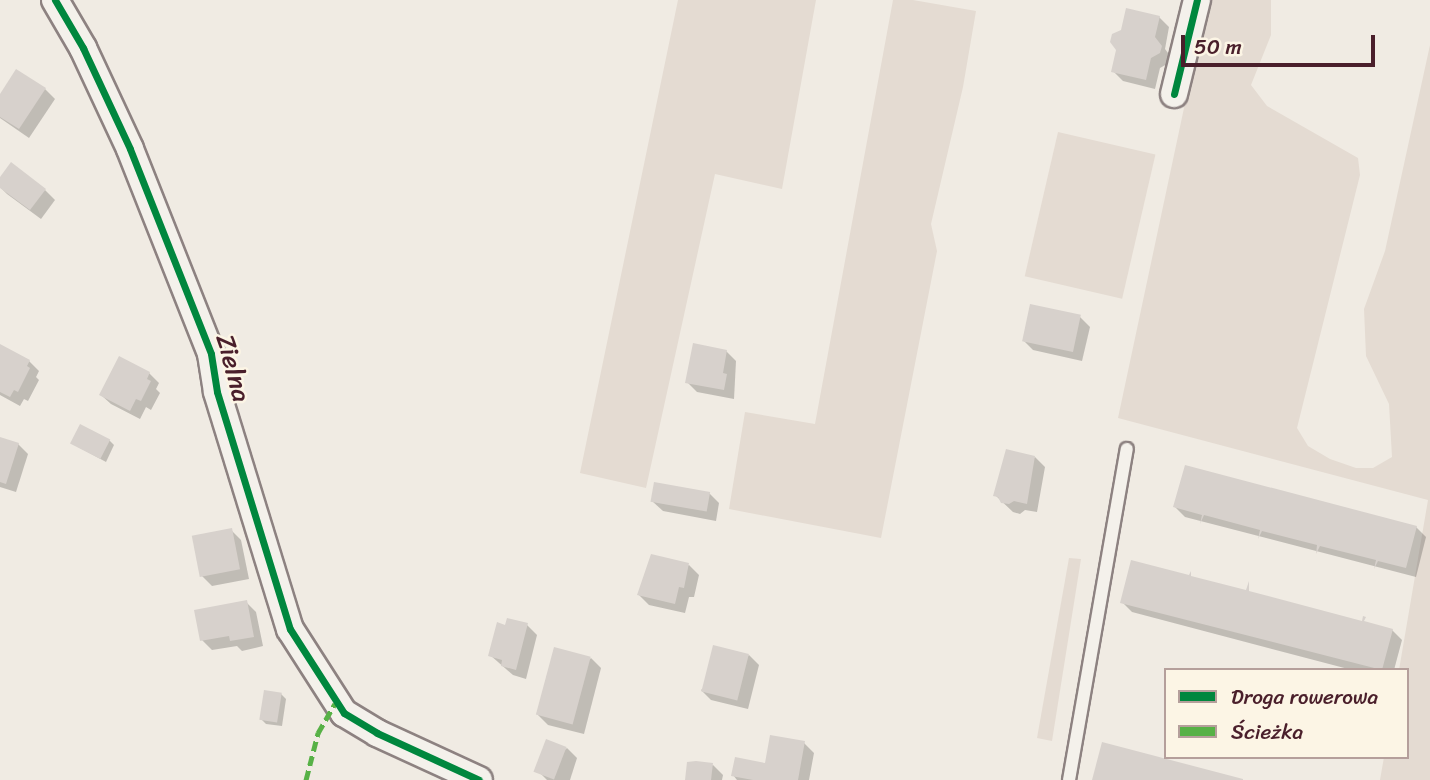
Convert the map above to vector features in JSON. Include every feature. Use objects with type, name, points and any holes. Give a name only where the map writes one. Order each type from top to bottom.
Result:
[{"type":"street","name":"Zielna","points":[[55,0],[83,48],[130,149],[211,354],[217,392],[290,629],[336,705],[344,713],[377,733],[479,780]]},
{"type":"street","points":[[1174,94],[1196,0]]},
{"type":"lane","points":[[1069,780],[1127,449]]},
{"type":"shaded area","points":[[678,0],[816,0],[782,189],[715,174],[646,488],[580,473]]},
{"type":"shaded area","points":[[893,0],[913,0],[976,11],[963,87],[931,224],[937,251],[881,538],[729,509],[745,412],[815,424]]},
{"type":"shaded area","points":[[1207,0],[1271,0],[1271,35],[1251,85],[1267,106],[1358,158],[1360,175],[1297,428],[1308,446],[1330,459],[1356,468],[1373,468],[1392,457],[1389,404],[1366,356],[1364,309],[1385,251],[1430,45],[1430,780],[1380,780],[1384,759],[1409,759],[1409,668],[1399,668],[1428,500],[1118,418]]},
{"type":"shaded area","points":[[1058,132],[1155,154],[1122,299],[1025,276]]},
{"type":"shaded area","points":[[1069,558],[1081,559],[1052,741],[1037,738]]},
{"type":"building","points":[[1126,8],[1160,16],[1155,37],[1162,46],[1160,53],[1151,58],[1146,80],[1111,72],[1116,50],[1110,42],[1112,34],[1121,30]]},
{"type":"building","points":[[16,69],[46,88],[19,129],[0,117],[0,94]]},
{"type":"building","points":[[11,162],[46,189],[30,210],[0,188],[0,177]]},
{"type":"building","points":[[1030,304],[1081,315],[1073,352],[1022,341]]},
{"type":"building","points":[[693,343],[727,350],[723,373],[727,374],[724,390],[685,383]]},
{"type":"building","points":[[0,344],[30,360],[27,366],[30,368],[18,392],[14,390],[10,397],[0,392]]},
{"type":"building","points":[[119,356],[150,372],[147,379],[151,381],[141,401],[136,399],[130,411],[99,395]]},
{"type":"building","points":[[80,424],[110,439],[100,459],[70,444]]},
{"type":"building","points":[[0,437],[19,443],[6,484],[0,482]]},
{"type":"building","points":[[1006,449],[1035,456],[1027,504],[1014,501],[1009,504],[1001,503],[998,497],[993,496]]},
{"type":"building","points":[[1185,465],[1417,526],[1406,568],[1378,561],[1374,569],[1376,560],[1320,546],[1316,554],[1317,545],[1262,531],[1258,539],[1260,530],[1204,515],[1200,524],[1202,515],[1173,507]]},
{"type":"building","points":[[654,482],[710,492],[707,512],[651,502]]},
{"type":"building","points":[[232,528],[240,569],[200,577],[192,536]]},
{"type":"building","points":[[651,554],[689,563],[684,588],[679,587],[675,604],[637,595]]},
{"type":"building","points":[[1131,560],[1189,575],[1191,571],[1191,576],[1246,590],[1249,581],[1249,591],[1362,621],[1363,616],[1366,617],[1364,621],[1393,629],[1383,668],[1374,668],[1120,603]]},
{"type":"building","points":[[247,600],[254,637],[230,641],[229,636],[200,641],[194,610]]},
{"type":"building","points":[[507,618],[528,623],[516,670],[501,666],[502,660],[488,656],[497,622],[505,625]]},
{"type":"building","points":[[713,645],[749,654],[737,701],[701,692]]},
{"type":"building","points":[[554,647],[591,657],[573,724],[536,715]]},
{"type":"building","points":[[264,690],[282,693],[277,722],[259,720]]},
{"type":"building","points":[[770,735],[805,741],[798,780],[753,780],[731,776],[735,757],[765,763]]},
{"type":"building","points":[[546,739],[567,747],[554,780],[533,772]]},
{"type":"building","points":[[1102,742],[1243,779],[1243,780],[1092,780]]},
{"type":"building","points":[[687,762],[713,763],[711,780],[685,780]]},
{"type":"marked path","points":[[306,780],[318,733],[335,704]]},
{"type":"cycle path","points":[[55,0],[83,48],[130,149],[211,354],[217,392],[290,629],[344,713],[377,733],[479,780]]},
{"type":"cycle path","points":[[1174,94],[1197,0]]}]
